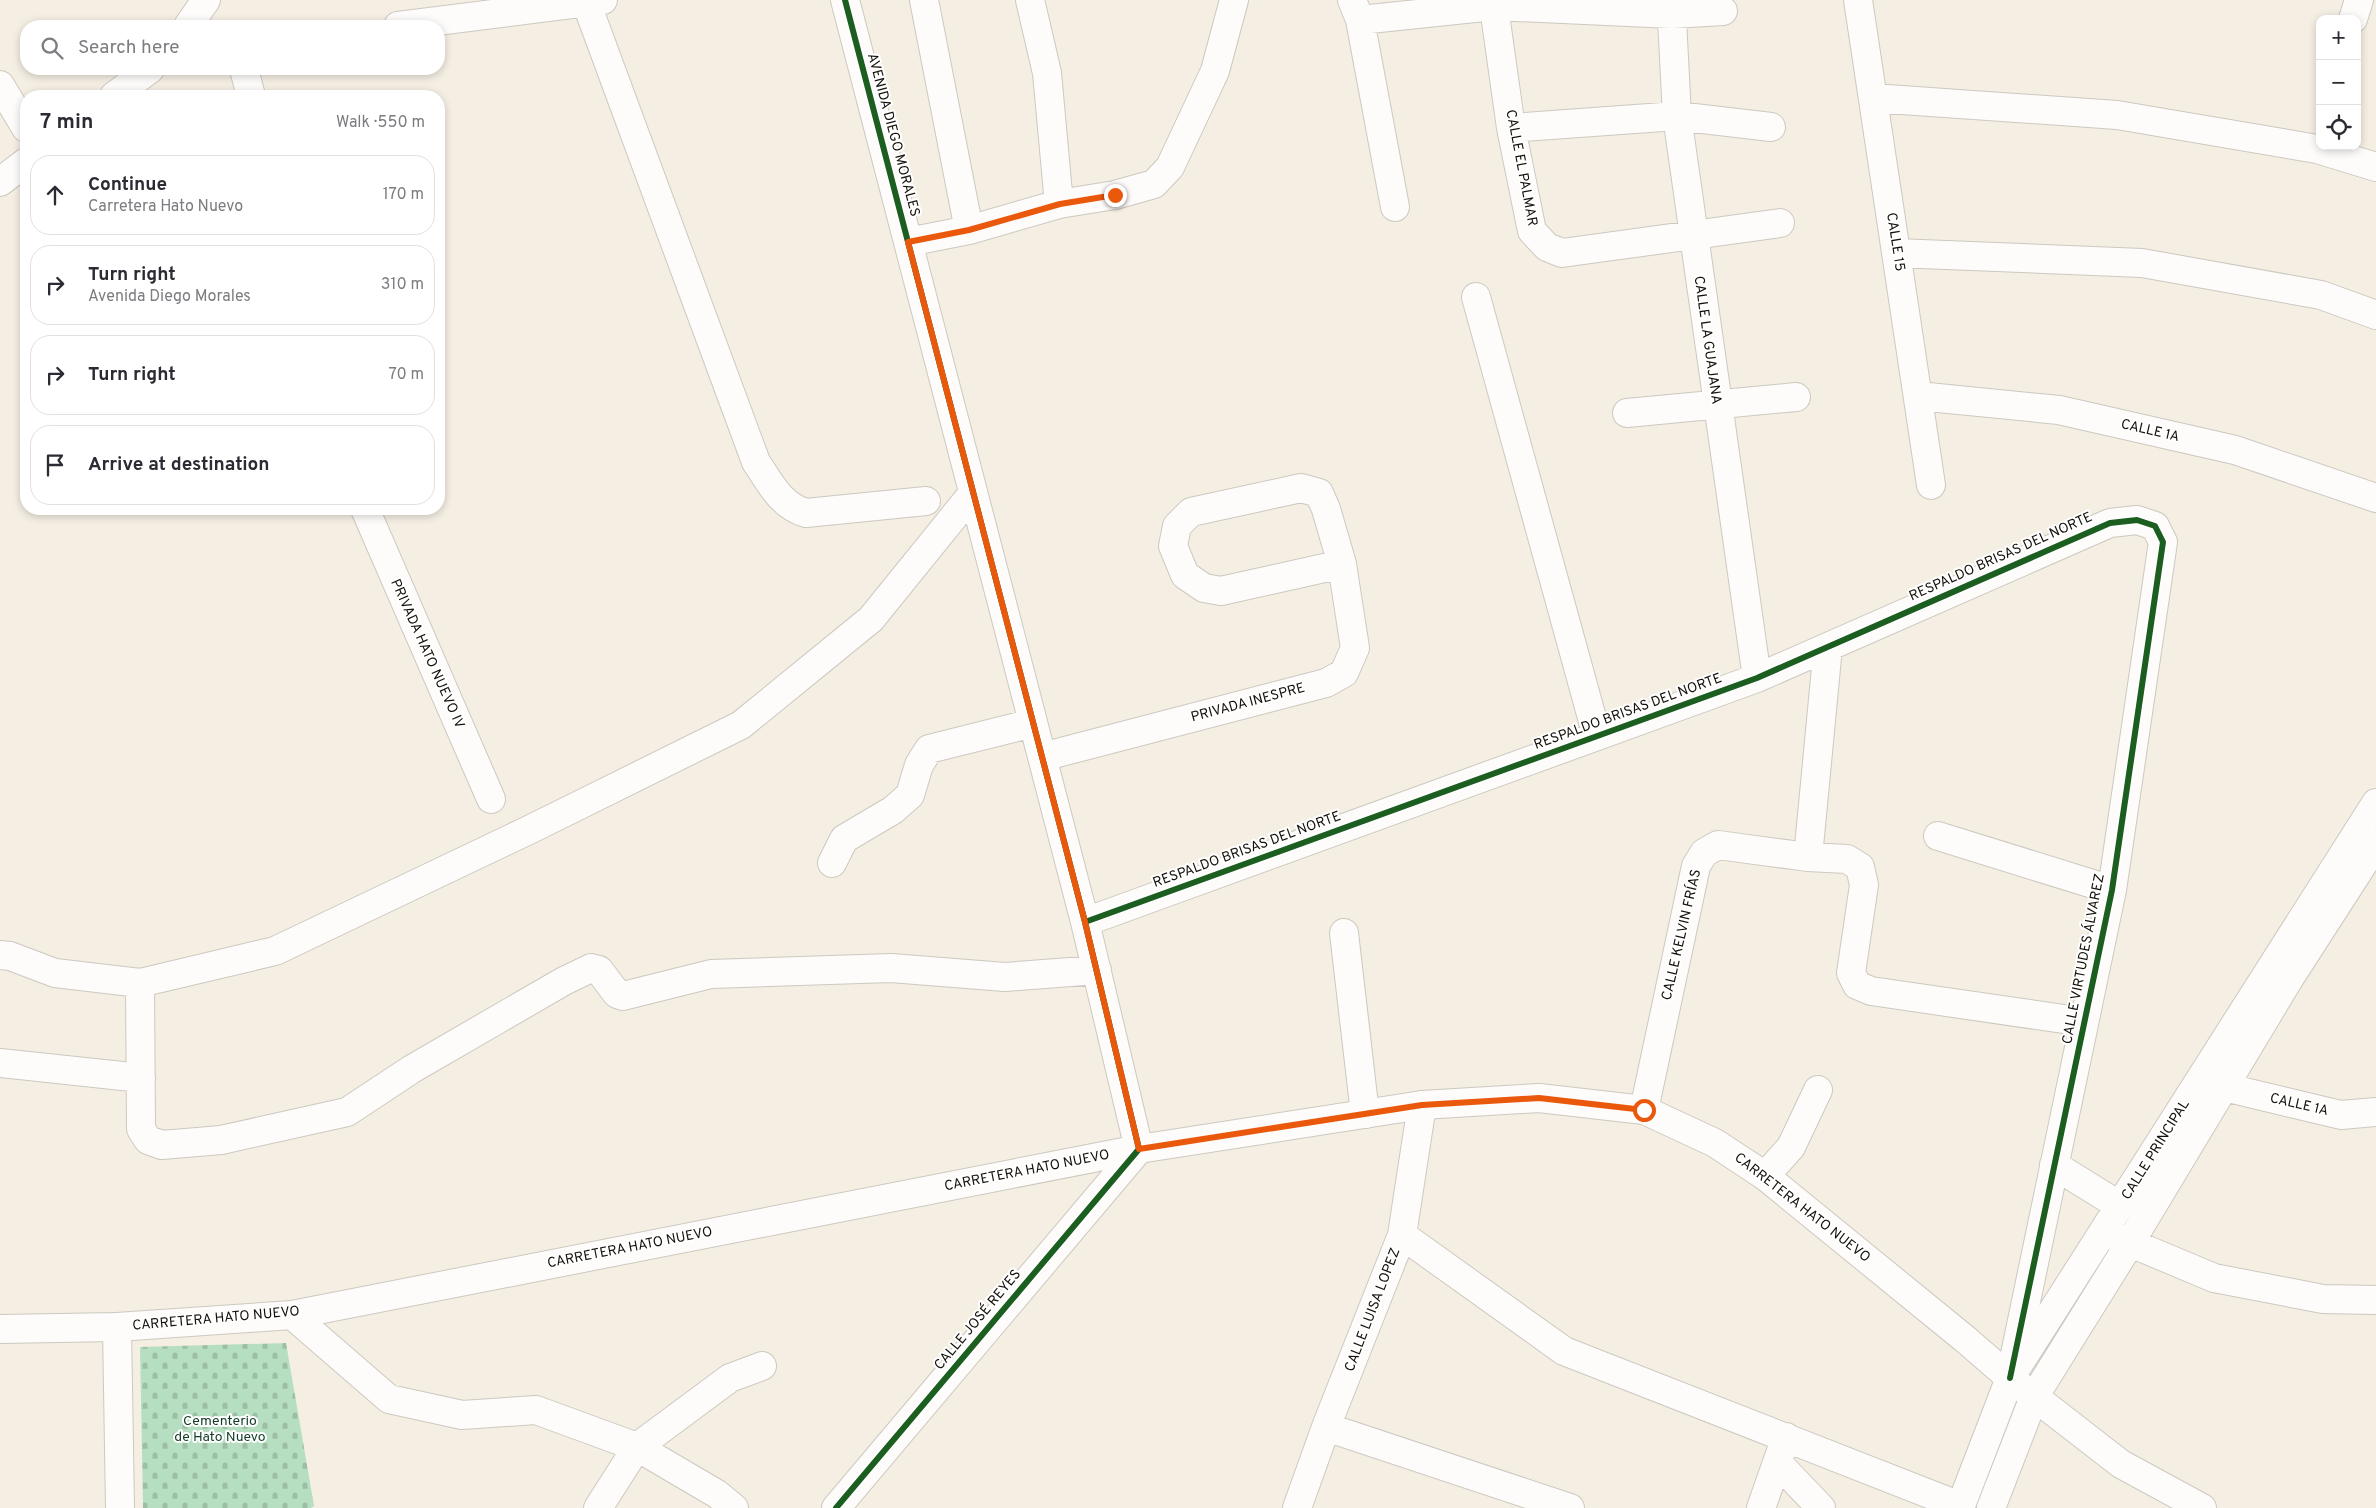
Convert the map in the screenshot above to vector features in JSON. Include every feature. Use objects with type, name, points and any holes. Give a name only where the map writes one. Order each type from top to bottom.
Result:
[{"type":"street","points":[[192,20],[206,0]]},
{"type":"street","points":[[511,0],[538,8]]},
{"type":"street","name":"AVENIDA DIEGO MORALES","points":[[845,0],[1085,922],[1139,1149]]},
{"type":"street","points":[[924,0],[969,230]]},
{"type":"street","points":[[1030,0],[1047,73],[1060,204]]},
{"type":"street","points":[[908,242],[969,230],[1060,204],[1115,195],[1154,184],[1170,166],[1215,71],[1234,0]]},
{"type":"street","name":"CALLE 15","points":[[1858,0],[1931,485]]},
{"type":"street","points":[[2354,15],[2358,0]]},
{"type":"street","points":[[445,20],[594,1],[756,462],[779,496],[793,510],[806,514],[926,501]]},
{"type":"street","points":[[1395,207],[1356,10],[1494,3],[1671,7],[1723,11]]},
{"type":"street","name":"CALLE EL PALMAR","points":[[1494,3],[1511,128],[1532,231],[1547,247],[1562,253],[1780,223]]},
{"type":"street","name":"CALLE LA GUAJANA","points":[[1671,7],[1677,116],[1692,236],[1757,678]]},
{"type":"street","points":[[122,90],[142,75]]},
{"type":"street","points":[[246,75],[249,90]]},
{"type":"street","points":[[0,85],[20,118]]},
{"type":"street","points":[[1873,98],[2117,115],[2316,144]]},
{"type":"street","points":[[1511,128],[1677,116],[1771,127]]},
{"type":"street","points":[[2333,150],[2376,167]]},
{"type":"street","points":[[0,182],[20,167]]},
{"type":"street","points":[[1896,253],[2142,263],[2321,295],[2376,315]]},
{"type":"street","points":[[1476,297],[1597,736]]},
{"type":"street","name":"CALLE 1A","points":[[1918,396],[2068,412],[2235,450],[2376,498]]},
{"type":"street","points":[[1627,413],[1796,397]]},
{"type":"street","name":"PRIVADA INESPRE","points":[[1042,757],[1326,683],[1344,673],[1355,648],[1342,564],[1326,509],[1319,493],[1301,488],[1191,512],[1177,526],[1173,546],[1185,575],[1204,588],[1222,591],[1342,564]]},
{"type":"street","points":[[0,955],[10,956],[55,973],[140,982],[275,951],[531,829],[741,725],[871,619],[973,493]]},
{"type":"street","name":"PRIVADA HATO NUEVO IV","points":[[368,515],[491,799]]},
{"type":"street","name":"RESPALDO BRISAS DEL NORTE","points":[[1085,922],[1757,678],[2110,523],[2137,520],[2155,526],[2163,542]]},
{"type":"street","name":"CALLE VIRTUDES ÁLVAREZ","points":[[2010,1378],[2112,890],[2163,542]]},
{"type":"street","points":[[1808,857],[1828,647]]},
{"type":"street","points":[[832,863],[844,839],[893,810],[910,795],[919,765],[929,749],[1033,723]]},
{"type":"street","name":"CALLE PRINCIPAL","points":[[1960,1507],[2010,1378],[2376,803]]},
{"type":"street","points":[[1938,836],[2112,890]]},
{"type":"street","name":"CALLE KELVIN FRÍAS","points":[[1644,1110],[1696,866],[1704,853],[1718,844],[1808,857],[1847,859],[1860,867],[1864,885],[1851,973],[1857,985],[1871,991],[2084,1022]]},
{"type":"street","name":"CALLE PRINCIPAL","points":[[1991,1508],[2034,1397],[2130,1243],[2289,979],[2376,844]]},
{"type":"street","points":[[1344,933],[1365,1114]]},
{"type":"street","points":[[140,982],[141,1129],[148,1140],[162,1144],[221,1140],[347,1112],[412,1069],[564,981],[591,968],[599,970],[617,994],[622,996],[711,974],[891,968],[1005,977],[1096,970]]},
{"type":"street","points":[[0,1063],[141,1078]]},
{"type":"street","name":"CALLE 1A","points":[[2224,1087],[2341,1115],[2376,1112]]},
{"type":"street","points":[[1765,1176],[1791,1146],[1818,1090]]},
{"type":"street","name":"CARRETERA HATO NUEVO","points":[[0,1329],[117,1327],[292,1315],[1139,1149],[1422,1105],[1539,1098],[1644,1110],[1715,1142],[1765,1176],[2010,1378],[2122,1464],[2202,1508]]},
{"type":"street","name":"CALLE LUISA LOPEZ","points":[[1297,1508],[1326,1427],[1402,1235],[1422,1105]]},
{"type":"street","name":"CALLE JOSÉ REYES","points":[[836,1508],[1139,1149]]},
{"type":"street","points":[[2054,1165],[2120,1206]]},
{"type":"street","points":[[2103,1232],[2214,1278],[2323,1299],[2376,1300]]},
{"type":"street","points":[[1402,1235],[1564,1351],[1781,1450],[1960,1507]]},
{"type":"street","points":[[292,1315],[389,1399],[462,1414],[536,1410],[637,1447],[717,1494],[734,1508]]},
{"type":"street","points":[[117,1327],[120,1508]]},
{"type":"street","points":[[598,1508],[637,1447],[730,1378],[762,1366]]},
{"type":"street","points":[[1326,1427],[1570,1508]]},
{"type":"street","points":[[1761,1508],[1781,1450]]},
{"type":"street","points":[[1781,1450],[1821,1508]]},
{"type":"green space","name":"Cementerio de Hato Nuevo","points":[[286,1343],[314,1506],[311,1508],[143,1508],[140,1347]]},
{"type":"cycle path","points":[[836,1508],[1139,1149],[1085,922],[845,0]]},
{"type":"cycle path","points":[[1085,922],[1757,678],[2110,523],[2137,520],[2155,526],[2163,542],[2112,890],[2010,1378]]},
{"type":"route","points":[[1115,195],[1060,204],[969,230],[908,242],[1085,922],[1139,1149],[1422,1105],[1539,1098],[1644,1110]]}]
